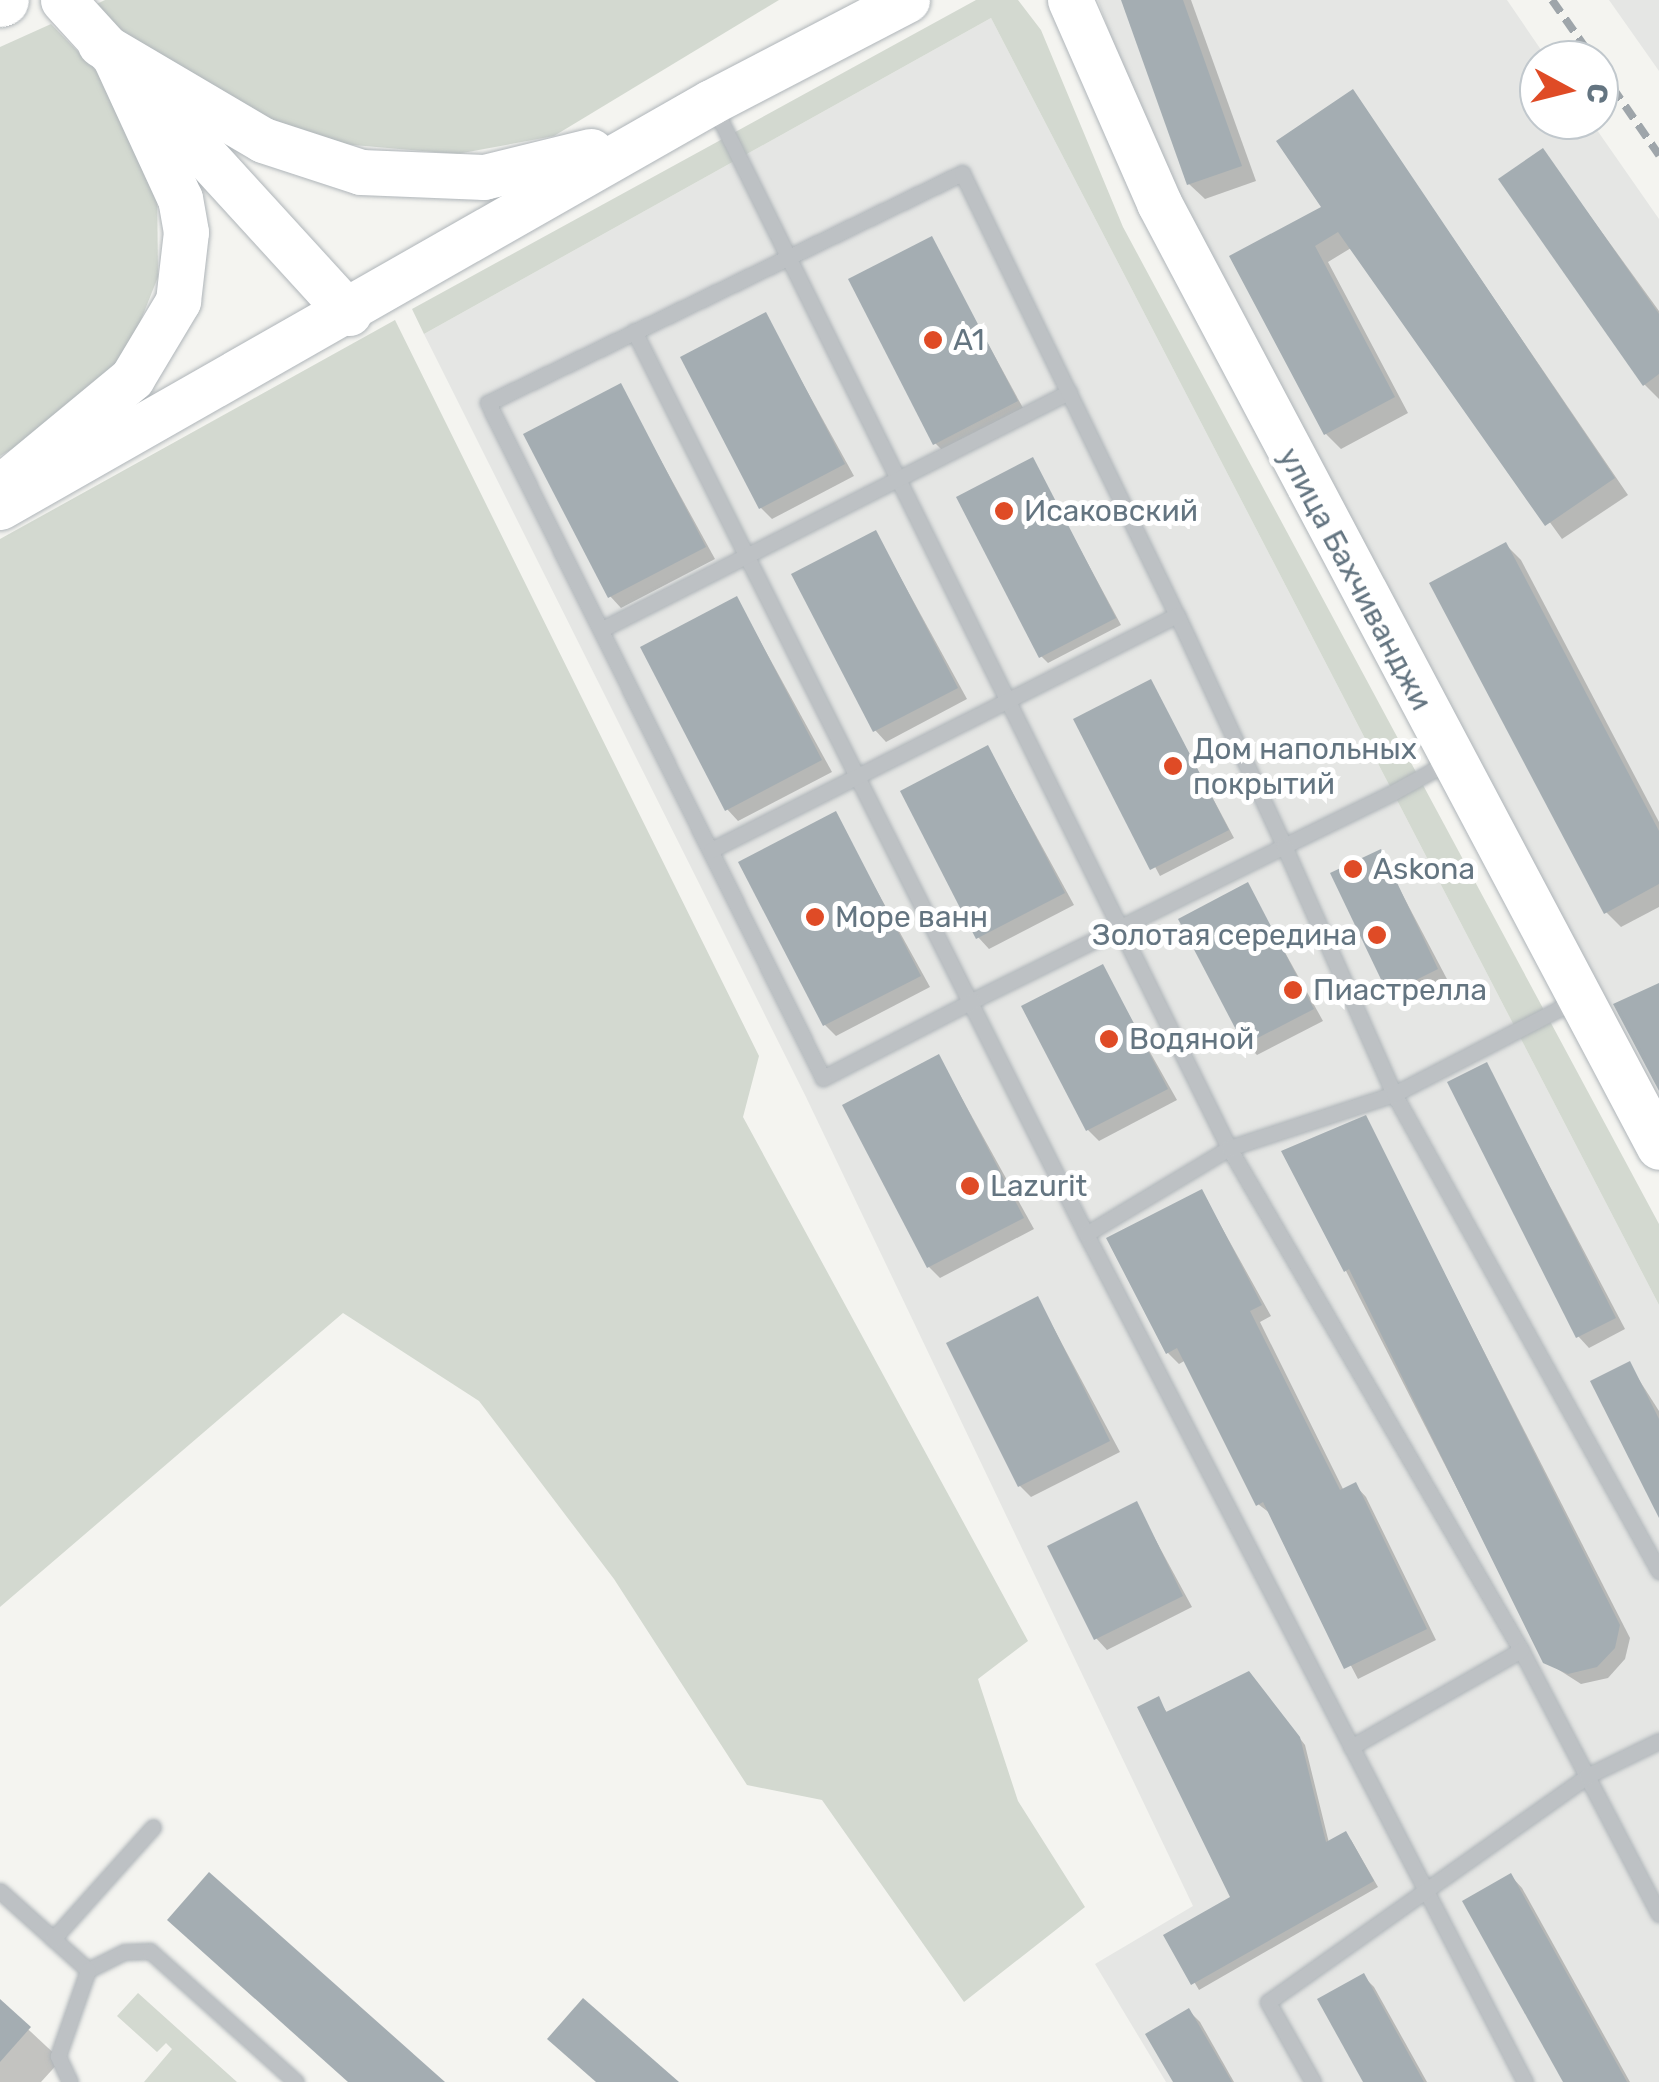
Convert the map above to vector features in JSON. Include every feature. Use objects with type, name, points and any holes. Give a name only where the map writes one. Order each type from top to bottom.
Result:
[{"type":"main road","points":[[63,0],[349,313]]},
{"type":"main road","points":[[0,507],[349,313],[711,102],[907,0]]},
{"type":"main road","name":"улица Бахчиванджи","points":[[1070,0],[1159,204],[1450,761],[1659,1148]]},
{"type":"main road","points":[[108,52],[263,140],[361,172],[484,176],[660,131]]},
{"type":"main road","points":[[0,487],[132,378],[178,301],[186,250],[180,199],[108,52]]},
{"type":"lane","points":[[711,102],[1123,926],[1229,1148],[1521,1650],[1659,1914]]},
{"type":"lane","points":[[1450,761],[1284,846],[972,1001],[823,1078],[488,404],[785,254],[962,173],[1178,615],[1284,846],[1394,1094],[1659,1571]]},
{"type":"lane","points":[[634,330],[1086,1234],[1524,2082]]},
{"type":"lane","points":[[602,629],[748,554],[900,483],[1069,392]]},
{"type":"lane","points":[[710,850],[1178,615]]},
{"type":"lane","points":[[1086,1234],[1229,1148],[1394,1094],[1579,998]]},
{"type":"lane","points":[[1352,1747],[1521,1650]]},
{"type":"lane","points":[[1313,2082],[1268,2002],[1587,1776],[1659,1740]]},
{"type":"lane","points":[[53,1939],[153,1827]]},
{"type":"lane","points":[[0,1892],[88,1970]]},
{"type":"lane","points":[[70,2082],[58,2056],[88,1970],[124,1952],[150,1951],[296,2082]]},
{"type":"shaded area","points":[[105,0],[779,0],[554,136],[457,154],[342,144],[242,118],[84,10]]},
{"type":"shaded area","points":[[976,0],[1018,0],[1041,30],[1123,227],[1659,1224],[1659,1305],[991,18],[424,334],[412,309]]},
{"type":"shaded area","points":[[1098,0],[1507,0],[1534,40],[1519,40],[1519,140],[1604,140],[1659,219],[1659,1102],[1178,227]]},
{"type":"shaded area","points":[[1609,0],[1659,0],[1659,71]]},
{"type":"shaded area","points":[[991,18],[1659,1305],[1659,2082],[1166,2082],[1095,1964],[1193,1906],[806,1097],[424,334]]},
{"type":"shaded area","points":[[51,24],[117,92],[157,178],[158,277],[129,350],[92,403],[0,456],[0,47]]},
{"type":"shaded area","points":[[395,320],[759,1056],[743,1117],[1028,1641],[978,1679],[1018,1801],[1085,1907],[964,2002],[822,1800],[747,1785],[614,1579],[479,1401],[343,1313],[0,1607],[0,539]]},
{"type":"shaded area","points":[[138,1993],[237,2082],[144,2082],[172,2049],[166,2043],[157,2052],[117,2016]]},
{"type":"building","points":[[1121,0],[1183,0],[1242,166],[1187,185]]},
{"type":"building","points":[[1353,89],[1615,478],[1545,526],[1338,232],[1315,246],[1395,397],[1324,435],[1229,256],[1321,207],[1276,141]]},
{"type":"building","points":[[1543,148],[1659,314],[1659,374],[1643,386],[1498,179]]},
{"type":"building","name":"A1","points":[[932,236],[1018,401],[933,445],[848,279]]},
{"type":"building","points":[[766,312],[845,464],[759,509],[680,357]]},
{"type":"building","points":[[621,383],[706,547],[608,598],[523,434]]},
{"type":"building","points":[[1033,457],[1116,618],[1039,658],[956,497]]},
{"type":"building","points":[[876,530],[958,688],[873,732],[791,574]]},
{"type":"building","points":[[1506,542],[1659,831],[1659,884],[1604,914],[1429,583]]},
{"type":"building","points":[[737,596],[822,760],[725,811],[640,647]]},
{"type":"building","points":[[1151,679],[1229,830],[1150,870],[1073,719]]},
{"type":"building","points":[[988,745],[1065,893],[976,939],[900,791]]},
{"type":"building","points":[[836,811],[921,976],[823,1026],[738,862]]},
{"type":"building","points":[[1381,849],[1438,969],[1388,994],[1330,873]]},
{"type":"building","points":[[1248,882],[1314,1009],[1244,1045],[1178,919]]},
{"type":"building","points":[[1103,964],[1168,1089],[1086,1131],[1021,1006]]},
{"type":"building","points":[[1659,983],[1659,1091],[1613,1004]]},
{"type":"building","points":[[939,1054],[1024,1218],[927,1268],[842,1105]]},
{"type":"building","points":[[1487,1062],[1616,1318],[1576,1338],[1447,1082]]},
{"type":"building","points":[[1366,1115],[1620,1625],[1615,1648],[1597,1667],[1568,1674],[1543,1663],[1349,1269],[1344,1272],[1281,1151]]},
{"type":"building","points":[[1202,1189],[1262,1305],[1250,1311],[1340,1490],[1356,1482],[1427,1629],[1344,1669],[1263,1502],[1256,1506],[1177,1348],[1166,1354],[1106,1238]]},
{"type":"building","points":[[1038,1296],[1110,1441],[1018,1487],[946,1343]]},
{"type":"building","points":[[1630,1361],[1659,1419],[1659,1518],[1590,1381]]},
{"type":"building","points":[[1137,1501],[1183,1596],[1094,1640],[1047,1546]]},
{"type":"building","points":[[1249,1671],[1300,1737],[1326,1842],[1346,1831],[1374,1881],[1191,1985],[1163,1935],[1230,1897],[1137,1707],[1159,1696],[1166,1712]]},
{"type":"building","points":[[209,1872],[445,2082],[348,2082],[167,1920]]},
{"type":"building","points":[[1511,1873],[1627,2082],[1563,2082],[1462,1901]]},
{"type":"building","points":[[1364,1973],[1424,2082],[1363,2082],[1317,1999]]},
{"type":"building","points":[[583,1998],[679,2082],[596,2082],[547,2039]]},
{"type":"building","points":[[0,1999],[31,2027],[0,2062]]},
{"type":"building","points":[[1189,2008],[1232,2082],[1173,2082],[1145,2034]]},
{"type":"railway","points":[[1552,0],[1580,40]]},
{"type":"railway","points":[[1619,97],[1659,155]]},
{"type":"place","name":"A1","points":[[933,340]]},
{"type":"place","name":"Исаковский","points":[[1004,511]]},
{"type":"place","name":"Дом напольных покрытий","points":[[1173,766]]},
{"type":"place","name":"Askona","points":[[1353,869]]},
{"type":"place","name":"Море ванн","points":[[815,917]]},
{"type":"place","name":"Золотая середина","points":[[1377,935]]},
{"type":"place","name":"Пиастрелла","points":[[1293,990]]},
{"type":"place","name":"Водяной","points":[[1109,1039]]},
{"type":"place","name":"Lazurit","points":[[970,1186]]}]
